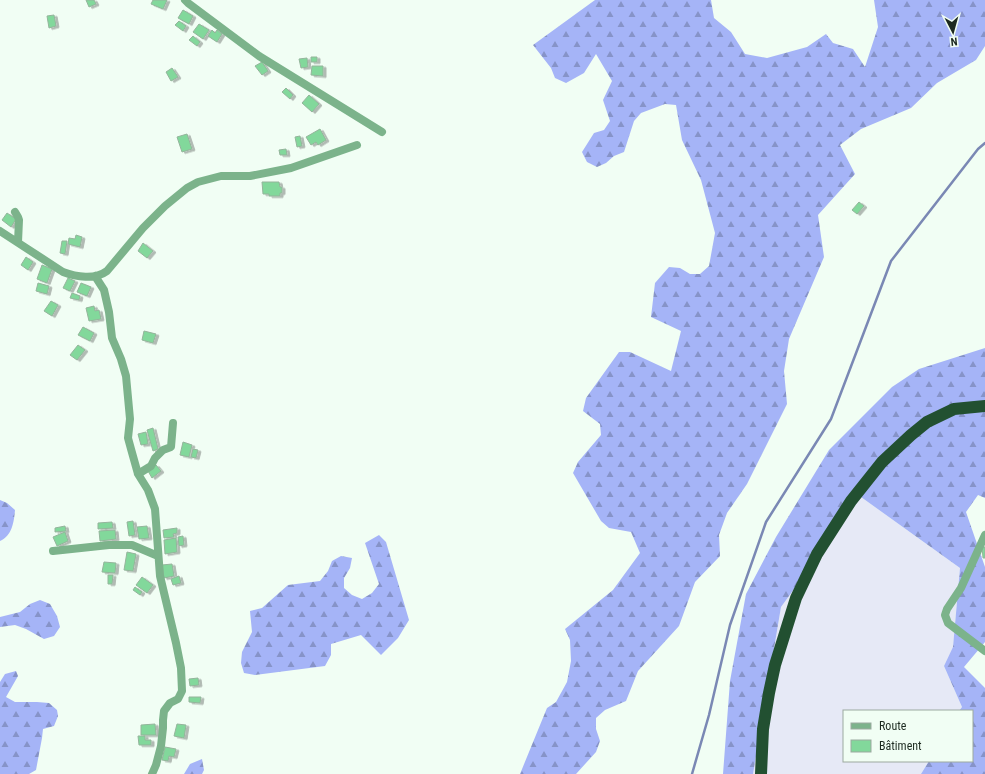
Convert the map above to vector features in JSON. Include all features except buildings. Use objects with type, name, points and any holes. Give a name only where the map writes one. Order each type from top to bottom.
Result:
[{"type":"highway","points":[[761,774],[763,729],[775,665],[796,598],[817,554],[855,495],[882,462],[911,434],[927,422],[954,409],[985,406]]},
{"type":"street","points":[[185,0],[259,56],[382,132]]},
{"type":"street","points":[[0,231],[69,274],[84,277],[95,276],[107,272],[143,228],[165,206],[187,188],[198,182],[221,176],[250,176],[291,168],[357,145]]},
{"type":"street","points":[[15,212],[19,220],[18,242]]},
{"type":"street","points":[[95,276],[104,290],[109,312],[112,338],[126,376],[130,419],[128,438],[138,474],[148,490],[155,509],[161,584],[180,668],[182,691],[178,699],[170,703],[164,711],[161,746],[152,774]]},
{"type":"street","points":[[138,474],[151,466],[155,458],[163,450],[171,447],[173,423]]},
{"type":"street","points":[[985,535],[961,588],[947,609],[945,615],[948,623],[985,651]]},
{"type":"street","points":[[53,551],[108,545],[132,545],[158,556]]},
{"type":"shaded area","points":[[861,497],[960,568],[953,648],[944,666],[962,707],[960,710],[843,710],[843,762],[928,762],[921,774],[753,774],[781,607]]},
{"type":"green space","points":[[595,0],[711,0],[714,18],[731,32],[745,54],[767,58],[807,47],[826,34],[833,43],[853,49],[865,67],[878,27],[874,0],[985,0],[985,46],[976,60],[937,83],[911,108],[861,129],[840,145],[855,174],[818,215],[824,257],[789,339],[784,371],[787,404],[747,484],[727,513],[719,535],[720,556],[695,582],[679,626],[638,671],[626,701],[605,710],[596,718],[596,729],[600,741],[596,752],[576,774],[520,774],[547,708],[556,702],[567,682],[571,661],[570,640],[565,629],[613,590],[640,553],[631,532],[609,528],[601,521],[573,473],[578,462],[601,435],[600,424],[583,411],[586,398],[619,352],[630,352],[671,371],[681,331],[651,317],[655,283],[669,267],[680,268],[690,274],[700,274],[709,266],[715,233],[701,180],[682,140],[676,105],[665,104],[641,113],[634,121],[624,152],[614,156],[606,163],[597,167],[587,162],[582,152],[594,133],[604,130],[610,121],[603,100],[612,81],[596,54],[584,73],[566,83],[555,78],[551,68],[533,45]]},
{"type":"green space","points":[[985,348],[985,498],[978,495],[966,512],[985,567],[985,642],[964,667],[985,688],[985,774],[921,774],[928,762],[973,762],[973,710],[960,710],[962,707],[944,666],[953,647],[960,568],[861,497],[781,607],[753,774],[723,774],[730,681],[746,594],[776,537],[829,450],[892,387],[919,369]]},
{"type":"green space","points":[[0,500],[7,503],[15,510],[10,532],[0,541]]},
{"type":"green space","points":[[379,535],[386,542],[409,620],[398,638],[381,655],[361,635],[331,644],[331,655],[325,666],[255,675],[244,673],[241,663],[242,652],[252,632],[250,611],[262,608],[288,585],[320,581],[328,571],[332,561],[341,556],[352,558],[350,568],[344,578],[344,588],[352,595],[362,599],[372,593],[379,584],[365,543]]},
{"type":"green space","points":[[40,600],[50,604],[57,616],[60,627],[54,636],[44,639],[15,625],[0,627],[0,617],[20,612],[30,604]]},
{"type":"green space","points":[[16,671],[18,676],[6,697],[15,702],[49,703],[57,710],[58,716],[54,726],[43,729],[36,770],[29,774],[0,774],[0,682],[5,674]]},
{"type":"green space","points":[[202,759],[204,770],[202,774],[184,774],[190,764]]},
{"type":"waterway","points":[[692,774],[709,715],[730,625],[766,522],[831,419],[891,261],[978,149],[985,143]]}]
